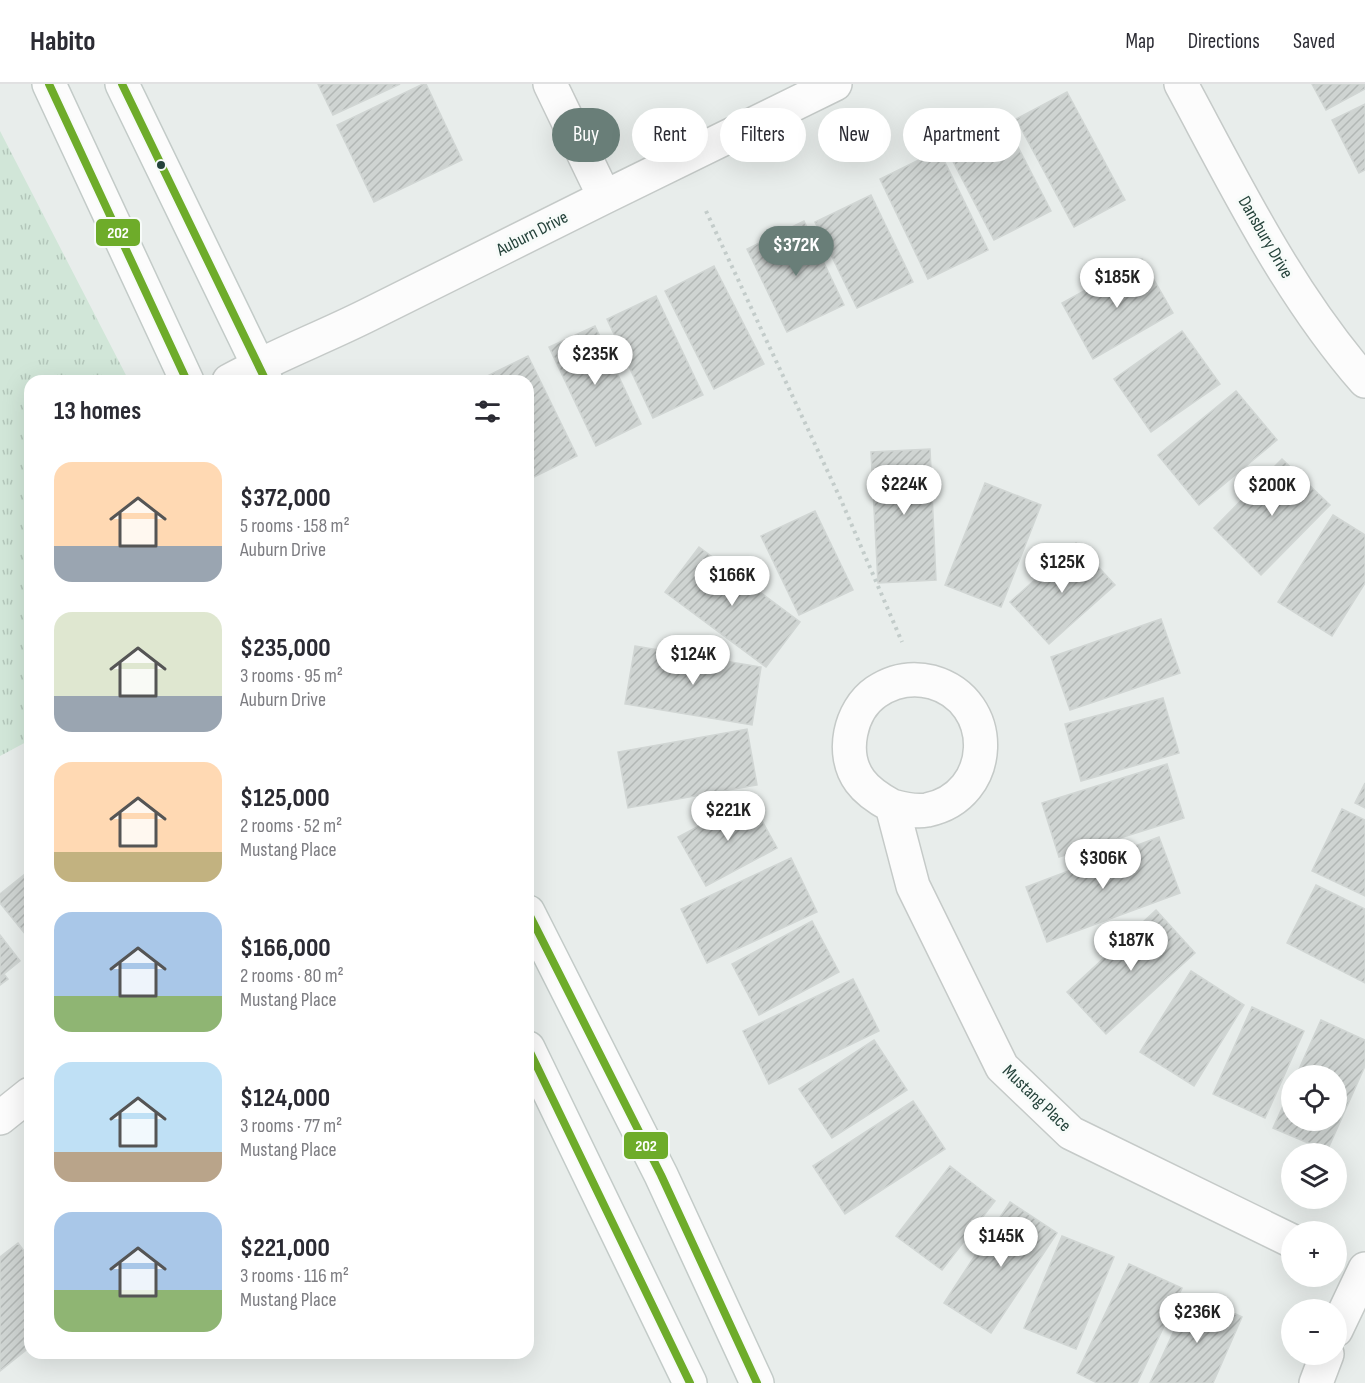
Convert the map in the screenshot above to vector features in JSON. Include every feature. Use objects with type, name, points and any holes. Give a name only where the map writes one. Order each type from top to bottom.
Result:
[{"type":"street","points":[[49,84],[184,375]]},
{"type":"street","points":[[122,84],[262,373]]},
{"type":"street","points":[[550,84],[604,196]]},
{"type":"street","name":"Auburn Drive","points":[[262,373],[325,337],[604,196],[835,84]]},
{"type":"street","name":"Dansbury Drive","points":[[1180,84],[1274,255],[1343,355],[1365,381]]},
{"type":"street","points":[[918,678],[946,686],[972,709],[980,730],[982,747],[977,769],[965,789],[950,801],[928,810],[914,811],[892,806],[875,796],[859,780],[851,763],[849,741],[854,718],[874,693],[895,682],[918,678]]},
{"type":"street","name":"Mustang Place","points":[[892,806],[913,886],[1002,1067],[1071,1133],[1281,1236]]},
{"type":"street","points":[[534,924],[661,1174],[757,1383]]},
{"type":"street","points":[[534,1060],[690,1383]]},
{"type":"street","points":[[0,1118],[24,1099]]},
{"type":"street","points":[[1346,1299],[1355,1268]]},
{"type":"street","points":[[1316,1383],[1323,1365]]},
{"type":"path","points":[[706,211],[841,500],[918,678]]},
{"type":"green space","points":[[0,131],[126,375],[24,375],[24,743],[0,756]]},
{"type":"building","points":[[318,84],[400,84],[333,115]]},
{"type":"building","points":[[426,84],[462,160],[374,202],[337,125]]},
{"type":"building","points":[[1312,84],[1365,84],[1365,89],[1326,110]]},
{"type":"building","points":[[1067,92],[1125,200],[1074,227],[1021,128],[1021,116]]},
{"type":"building","points":[[1365,104],[1365,170],[1359,173],[1332,120]]},
{"type":"building","points":[[1021,153],[1051,211],[994,240],[953,162],[1021,162]]},
{"type":"building","points":[[915,162],[945,162],[988,250],[928,279],[880,179]]},
{"type":"building","points":[[871,195],[913,282],[857,308],[815,222]]},
{"type":"building","points":[[804,221],[844,305],[787,332],[747,249]]},
{"type":"building","points":[[1142,259],[1173,313],[1093,359],[1062,303]]},
{"type":"building","points":[[714,266],[764,364],[714,389],[665,291]]},
{"type":"building","points":[[656,296],[703,395],[653,418],[607,319]]},
{"type":"building","points":[[595,326],[641,424],[596,446],[549,347]]},
{"type":"building","points":[[1182,331],[1220,384],[1151,432],[1114,379]]},
{"type":"building","points":[[528,356],[577,456],[534,477],[534,375],[489,375]]},
{"type":"building","points":[[1236,391],[1277,440],[1199,505],[1158,455]]},
{"type":"building","points":[[930,449],[936,580],[878,583],[871,452]]},
{"type":"building","points":[[1282,459],[1330,505],[1261,575],[1214,528]]},
{"type":"building","points":[[985,483],[1041,505],[1001,607],[945,585]]},
{"type":"building","points":[[815,511],[853,590],[799,615],[761,536]]},
{"type":"building","points":[[1333,515],[1365,535],[1365,583],[1332,636],[1278,602]]},
{"type":"building","points":[[1076,543],[1115,585],[1049,644],[1010,602]]},
{"type":"building","points":[[699,547],[800,622],[766,667],[665,592]]},
{"type":"building","points":[[1161,619],[1180,673],[1070,710],[1051,657]]},
{"type":"building","points":[[635,646],[761,667],[752,725],[625,704]]},
{"type":"building","points":[[1163,698],[1179,753],[1081,781],[1065,724]]},
{"type":"building","points":[[747,729],[757,785],[628,808],[618,752]]},
{"type":"building","points":[[1167,764],[1184,818],[1059,857],[1042,803]]},
{"type":"building","points":[[1365,783],[1365,808],[1355,803]]},
{"type":"building","points":[[750,799],[777,848],[706,886],[678,837]]},
{"type":"building","points":[[1342,809],[1365,820],[1365,896],[1312,871]]},
{"type":"building","points":[[1159,837],[1180,893],[1047,942],[1026,887]]},
{"type":"building","points":[[791,858],[817,912],[707,963],[681,909]]},
{"type":"building","points":[[24,875],[24,933],[0,903],[0,894]]},
{"type":"building","points":[[1316,885],[1365,909],[1365,983],[1287,943]]},
{"type":"building","points":[[1156,910],[1195,953],[1106,1034],[1067,992]]},
{"type":"building","points":[[812,921],[839,972],[759,1015],[732,964]]},
{"type":"building","points":[[0,935],[20,961],[4,974],[8,979],[0,985]]},
{"type":"building","points":[[1191,971],[1244,1005],[1194,1086],[1140,1052]]},
{"type":"building","points":[[853,979],[879,1031],[769,1084],[743,1031]]},
{"type":"building","points":[[1252,1007],[1304,1031],[1289,1065],[1281,1065],[1281,1082],[1265,1118],[1213,1094]]},
{"type":"building","points":[[1321,1020],[1365,1040],[1365,1066],[1347,1106],[1347,1065],[1301,1065]]},
{"type":"building","points":[[874,1040],[907,1090],[832,1138],[799,1089]]},
{"type":"building","points":[[913,1101],[945,1149],[845,1214],[813,1166]]},
{"type":"building","points":[[1281,1110],[1281,1131],[1336,1131],[1331,1143],[1308,1143],[1273,1128]]},
{"type":"building","points":[[950,1166],[995,1201],[942,1270],[896,1236]]},
{"type":"building","points":[[1010,1202],[1057,1233],[991,1333],[944,1303]]},
{"type":"building","points":[[1062,1236],[1114,1257],[1076,1349],[1024,1328]]},
{"type":"building","points":[[18,1243],[24,1251],[24,1352],[0,1371],[0,1257]]},
{"type":"building","points":[[1129,1264],[1182,1288],[1137,1383],[1097,1383],[1077,1373]]},
{"type":"building","points":[[1191,1294],[1242,1317],[1213,1383],[1150,1383]]},
{"type":"transit line","name":"202","points":[[49,84],[184,375]]},
{"type":"transit line","name":"202","points":[[122,84],[263,375]]},
{"type":"transit line","name":"202","points":[[534,924],[661,1175],[757,1383]]},
{"type":"transit line","name":"202","points":[[534,1060],[690,1383]]}]
